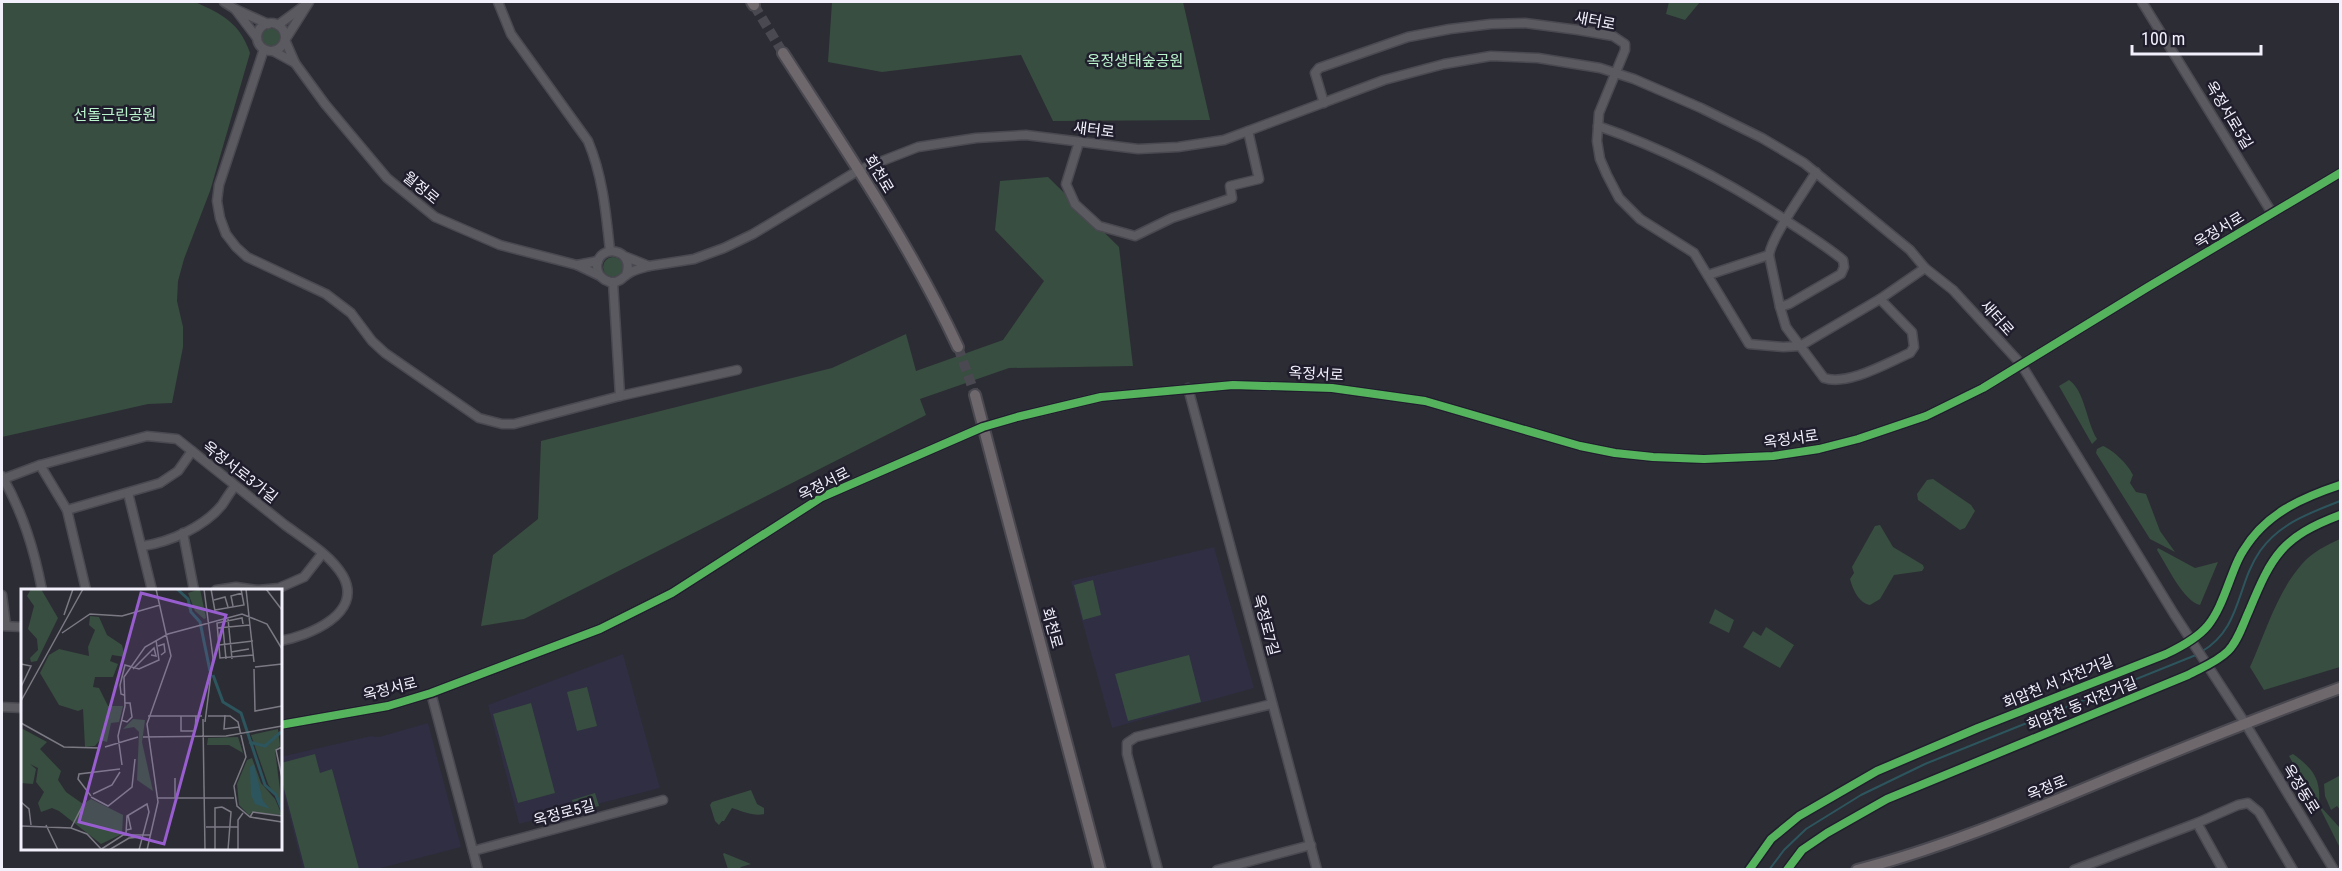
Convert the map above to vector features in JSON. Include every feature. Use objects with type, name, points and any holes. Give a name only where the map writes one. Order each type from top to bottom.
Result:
[{"type":"main road","name":"회천로","points":[[783,53],[859,170],[923,278],[958,347]]},
{"type":"main road","name":"회천로","points":[[975,395],[1100,870]]},
{"type":"main road","name":"옥정로","points":[[1857,870],[1904,858],[2010,819],[2245,723],[2340,688]]},
{"type":"street","points":[[224,2],[235,9],[273,24],[284,32],[295,63]]},
{"type":"street","points":[[257,38],[260,29],[273,24],[309,2]]},
{"type":"street","points":[[268,50],[281,48],[309,2]]},
{"type":"street","points":[[498,2],[511,33],[588,141],[602,183],[610,251]]},
{"type":"street","name":"옥정서로5길","points":[[2142,2],[2272,213]]},
{"type":"street","points":[[235,9],[268,50],[295,63]]},
{"type":"street","name":"새터로","points":[[1324,103],[1315,73],[1320,69],[1408,37],[1491,24],[1526,23],[1613,36],[1625,44],[1625,50],[1599,113],[1597,141],[1600,159],[1619,198],[1640,219],[1694,253],[1749,344],[1800,346]]},
{"type":"street","points":[[268,50],[219,185],[217,201],[226,234],[236,248],[247,257],[327,294],[351,313],[372,341],[385,353],[479,418],[502,424],[514,424],[620,396],[737,370]]},
{"type":"street","name":"새터로","points":[[859,170],[918,147],[976,138],[1026,135],[1148,149],[1224,140],[1394,77],[1444,64],[1491,56],[1538,58],[1600,68],[1701,108],[1762,138],[1816,172],[1910,250],[1925,268],[1953,290],[2021,364]]},
{"type":"street","name":"월정로","points":[[295,63],[325,104],[387,178],[435,217],[500,245],[577,265]]},
{"type":"street","points":[[1598,126],[1647,143],[1731,184],[1843,260],[1844,267],[1841,274],[1780,307]]},
{"type":"street","points":[[1079,142],[1066,184],[1075,204],[1099,226],[1135,236],[1172,218],[1232,198],[1230,186],[1259,179],[1248,131]]},
{"type":"street","points":[[577,265],[608,282],[618,282],[626,275],[649,266],[694,259],[753,234],[859,170]]},
{"type":"street","points":[[1816,172],[1770,247],[1769,255],[1786,327],[1824,378],[1833,381],[1862,374],[1910,353],[1914,347],[1912,332],[1880,299]]},
{"type":"street","name":"옥정서로","points":[[282,725],[388,706],[430,693],[600,629],[672,593],[822,497],[983,428],[1017,417],[1101,397],[1233,385],[1321,387],[1387,394],[1425,401],[1580,446],[1615,453],[1704,459],[1773,456],[1819,450],[1926,416],[1953,404],[2340,173]]},
{"type":"street","points":[[577,265],[598,261],[610,251],[615,251],[649,266]]},
{"type":"street","points":[[1708,275],[1769,255]]},
{"type":"street","points":[[624,256],[628,265],[626,275]]},
{"type":"street","points":[[598,261],[600,276]]},
{"type":"street","points":[[1800,346],[1880,299],[1925,268]]},
{"type":"street","points":[[613,282],[620,396]]},
{"type":"street","points":[[2021,364],[2174,614],[2245,723]]},
{"type":"street","name":"옥정로7길","points":[[1188,388],[1317,870]]},
{"type":"street","name":"옥정서로3가길","points":[[2,477],[147,436],[177,439],[322,554],[344,577],[348,594],[333,620],[308,633],[282,640]]},
{"type":"street","points":[[67,510],[160,483],[178,471],[192,451]]},
{"type":"street","points":[[40,465],[67,510],[86,589]]},
{"type":"street","points":[[2,477],[14,498],[31,539],[42,589]]},
{"type":"street","points":[[143,546],[183,532],[204,521],[221,506],[235,486]]},
{"type":"street","points":[[128,493],[143,546],[152,589]]},
{"type":"street","points":[[183,532],[194,589]]},
{"type":"street","points":[[272,589],[304,577],[322,554]]},
{"type":"street","points":[[226,589],[236,587],[246,589]]},
{"type":"street","points":[[2,595],[4,626],[21,627]]},
{"type":"street","points":[[430,693],[478,870]]},
{"type":"street","points":[[1158,870],[1127,754],[1127,743],[1131,739],[1147,734],[1272,704]]},
{"type":"street","points":[[2,707],[21,708]]},
{"type":"street","name":"옥정동로","points":[[2245,723],[2334,870]]},
{"type":"street","name":"옥정로5길","points":[[473,851],[663,800]]},
{"type":"street","points":[[2074,870],[2248,803],[2259,812],[2293,870]]},
{"type":"street","points":[[2197,823],[2223,870]]},
{"type":"street","points":[[1217,870],[1311,846]]},
{"type":"shaded area","points":[[1214,547],[1254,688],[1112,728],[1071,581]]},
{"type":"shaded area","points":[[623,654],[660,788],[519,824],[488,705]]},
{"type":"shaded area","points":[[428,723],[461,847],[377,869],[303,869],[282,787],[282,757],[371,736],[379,737]]},
{"type":"green space","name":"선돌근린공원","points":[[2,2],[195,2],[222,15],[241,34],[246,43],[250,53],[210,191],[178,281],[177,301],[183,327],[183,347],[172,403],[148,404],[2,437]]},
{"type":"green space","name":"옥정생태숲공원","points":[[832,2],[1183,2],[1210,120],[1053,121],[1021,55],[882,72],[828,62]]},
{"type":"green space","points":[[1669,2],[1700,2],[1685,20],[1666,14]]},
{"type":"green space","points":[[267,28],[275,28],[280,33],[278,44],[267,46],[262,41],[262,33]]},
{"type":"green space","points":[[1048,177],[1119,247],[1133,366],[1009,368],[920,399],[926,415],[524,619],[481,626],[493,555],[538,519],[541,441],[832,368],[906,334],[916,371],[1003,340],[1044,281],[995,230],[1000,181]]},
{"type":"green space","points":[[613,257],[620,260],[623,267],[620,274],[613,277],[606,274],[603,267],[606,260]]},
{"type":"green space","points":[[2069,380],[2079,391],[2097,439],[2092,444],[2059,386]]},
{"type":"green space","points":[[2103,446],[2128,466],[2133,475],[2130,483],[2136,492],[2146,494],[2160,531],[2175,552],[2150,539],[2096,453],[2097,449]]},
{"type":"green space","points":[[1933,479],[1971,505],[1975,511],[1965,528],[1960,530],[1918,500],[1917,494],[1927,480]]},
{"type":"green space","points":[[1880,525],[1893,547],[1923,565],[1924,568],[1922,571],[1894,575],[1880,599],[1870,605],[1860,599],[1850,579],[1854,573],[1852,567],[1875,526]]},
{"type":"green space","points":[[2340,539],[2340,667],[2264,690],[2250,667],[2285,587],[2310,556]]},
{"type":"green space","points":[[2158,548],[2195,568],[2218,562],[2200,605],[2182,590],[2170,573]]},
{"type":"green space","points":[[1093,580],[1101,615],[1083,620],[1074,585]]},
{"type":"green space","points":[[1715,609],[1734,620],[1729,633],[1709,623]]},
{"type":"green space","points":[[1766,627],[1794,645],[1780,668],[1743,647],[1753,631],[1761,636]]},
{"type":"green space","points":[[1189,655],[1201,702],[1128,721],[1115,674]]},
{"type":"green space","points":[[587,687],[597,726],[577,731],[567,692]]},
{"type":"green space","points":[[531,703],[555,793],[518,803],[493,714]]},
{"type":"green space","points":[[315,754],[320,773],[332,769],[359,869],[305,869],[282,781],[282,763]]},
{"type":"green space","points":[[2293,754],[2314,774],[2317,780],[2319,803],[2315,802],[2289,756]]},
{"type":"green space","points":[[2339,776],[2340,810],[2337,806],[2331,810],[2325,796],[2324,784]]},
{"type":"green space","points":[[751,790],[757,804],[764,808],[764,814],[752,814],[732,808],[719,825],[715,821],[710,805],[712,802]]},
{"type":"green space","points":[[595,793],[599,806],[576,812],[572,800]]},
{"type":"green space","points":[[2321,807],[2340,828],[2340,848],[2321,810]]},
{"type":"green space","points":[[723,854],[751,864],[739,869],[728,869]]},
{"type":"waterway","points":[[2201,652],[2224,631],[2237,606],[2252,564],[2268,541],[2296,520],[2340,501]]},
{"type":"waterway","points":[[1769,870],[1784,850],[1806,829],[1861,795],[1925,764],[2196,655]]},
{"type":"tunnel","points":[[754,5],[783,53]]},
{"type":"tunnel","points":[[958,347],[975,395]]},
{"type":"cycle path","points":[[282,725],[388,706],[431,693],[600,629],[672,593],[822,497],[983,427],[1101,397],[1233,385],[1332,388],[1425,401],[1580,446],[1653,457],[1704,459],[1773,456],[1819,449],[1858,439],[1926,416],[1983,388],[2340,173]]},
{"type":"cycle path","name":"회암천 서 자전거길","points":[[1749,870],[1771,839],[1799,816],[1877,771],[1978,728],[2166,654],[2191,640],[2208,626],[2214,617],[2239,558],[2262,527],[2285,509],[2340,485]]},
{"type":"cycle path","name":"회암천 동 자전거길","points":[[1787,870],[1802,850],[1887,799],[2188,675],[2219,658],[2235,642],[2265,575],[2281,550],[2305,531],[2340,515]]}]
